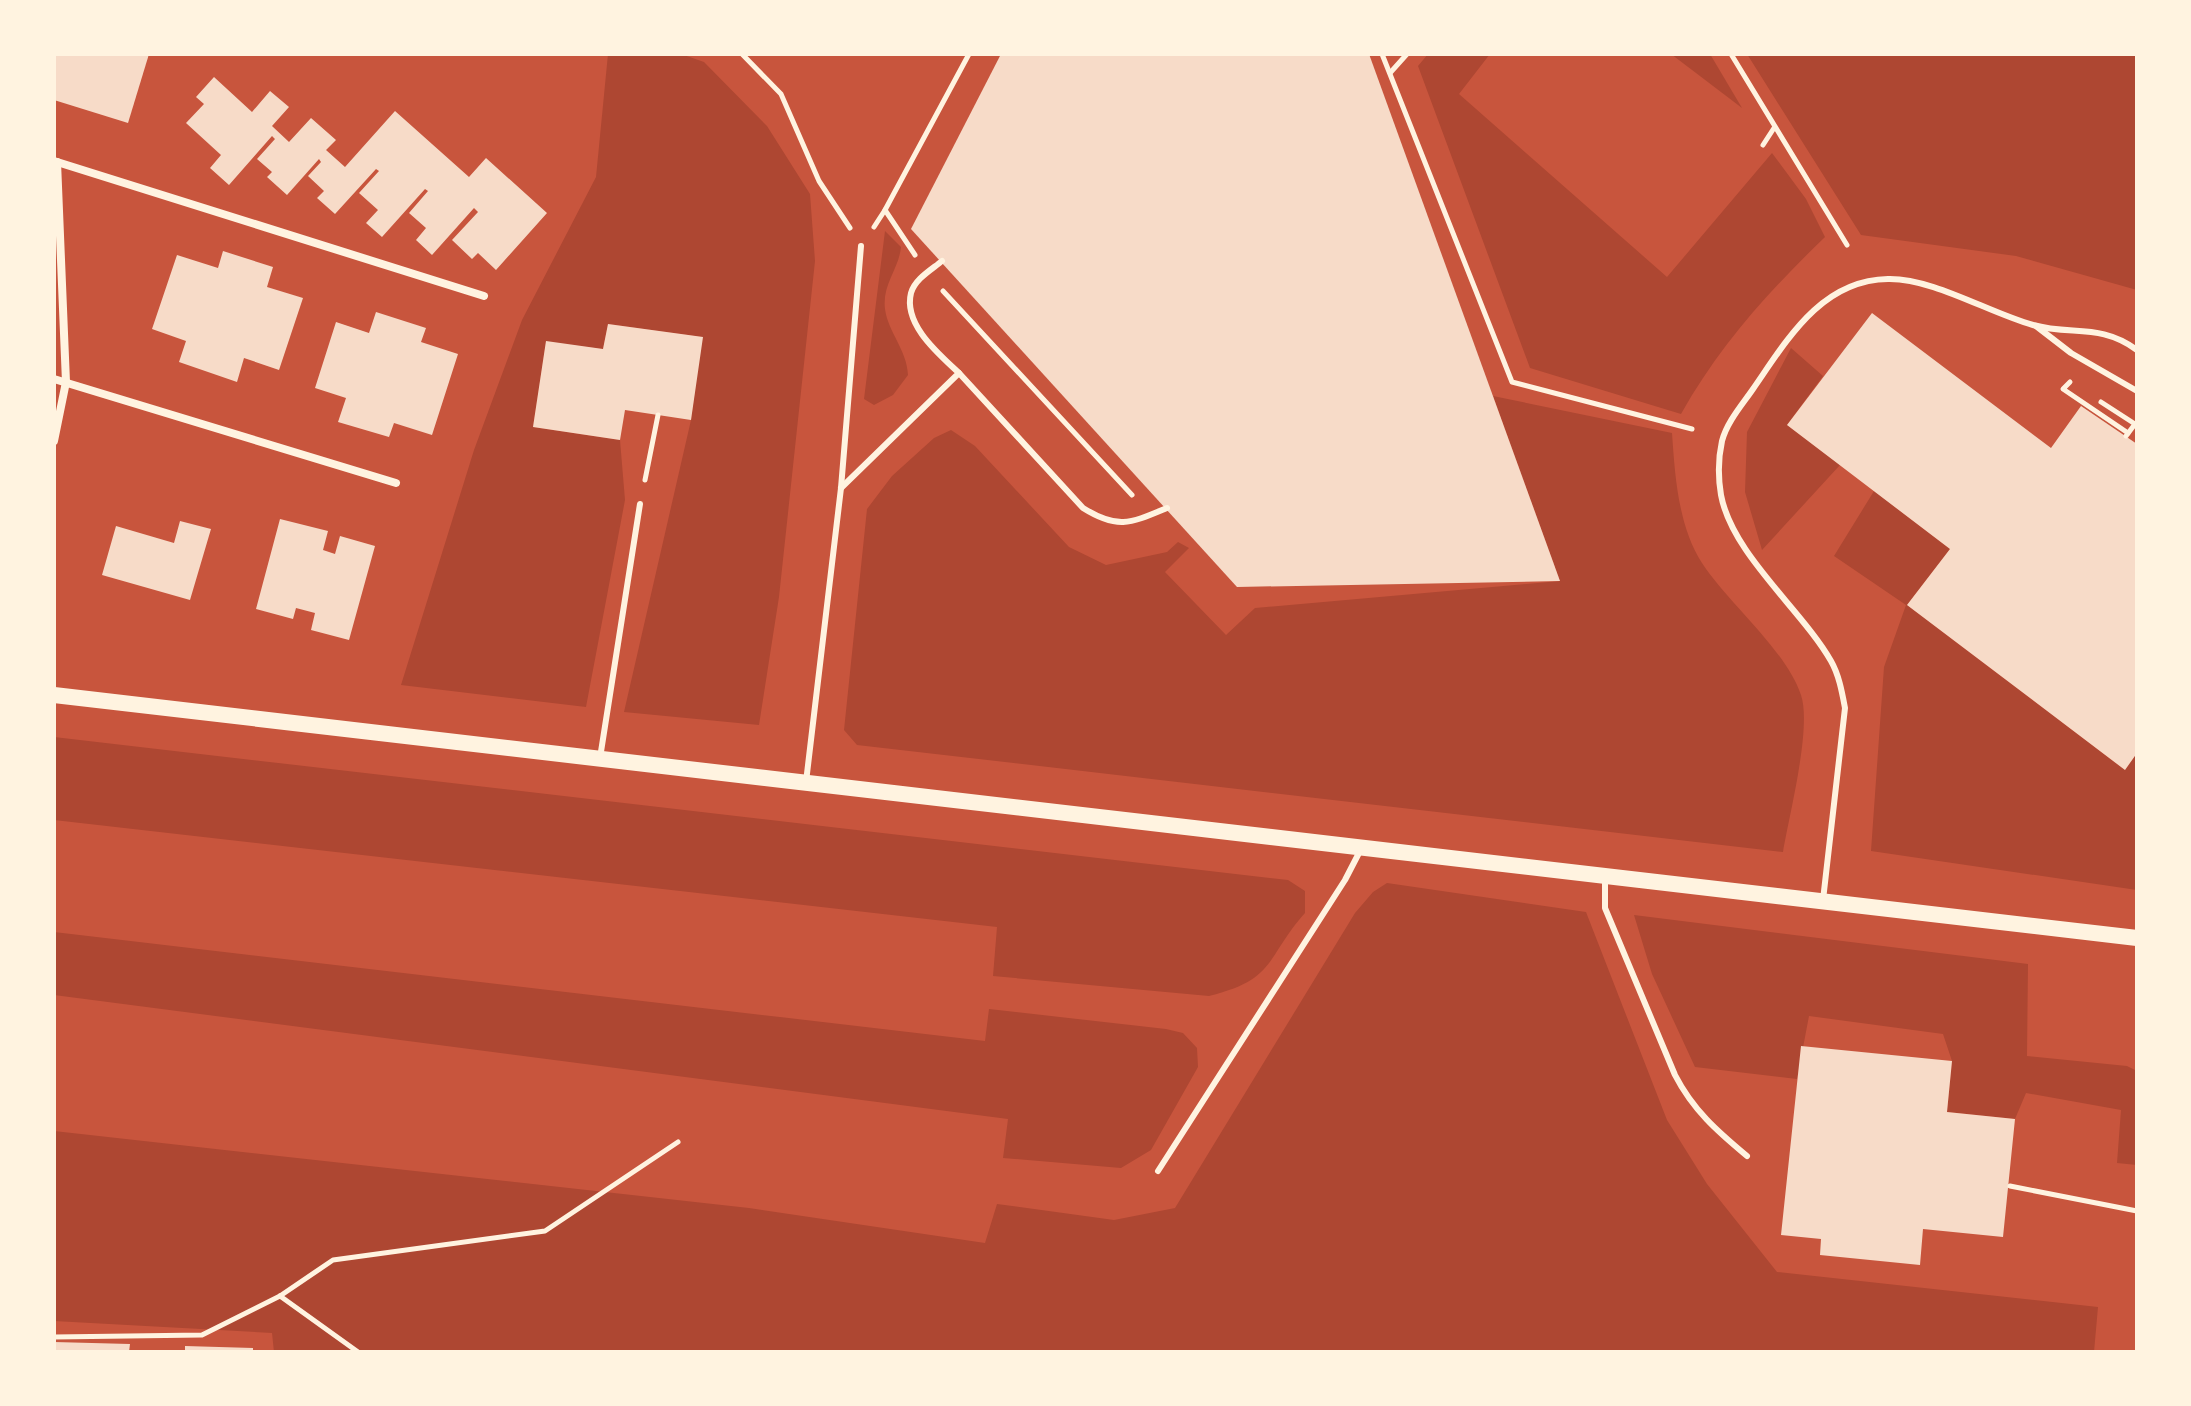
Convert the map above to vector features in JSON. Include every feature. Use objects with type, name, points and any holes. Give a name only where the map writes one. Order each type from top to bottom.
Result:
[{"type":"main road","points":[[54,695],[1822,904],[2137,938]]},
{"type":"street","points":[[54,441],[66,382],[56,161],[484,296]]},
{"type":"street","points":[[54,379],[396,483]]},
{"type":"lane","points":[[806,782],[841,488],[861,246]]},
{"type":"lane","points":[[942,261],[927,273],[910,295],[913,314],[927,341],[1083,508],[1105,522],[1130,523],[1167,508]]},
{"type":"lane","points":[[1822,904],[1845,708],[1840,682],[1831,661],[1789,607],[1725,513],[1718,466],[1722,439],[1799,324],[1829,297],[1860,283],[1890,279],[1925,287],[2036,326],[2087,330],[2120,338],[2137,350]]},
{"type":"lane","points":[[2036,326],[2071,353],[2137,391]]},
{"type":"lane","points":[[841,488],[959,373]]},
{"type":"lane","points":[[600,758],[640,504]]},
{"type":"lane","points":[[1158,1171],[1345,880],[1361,848]]},
{"type":"lane","points":[[1605,877],[1605,908],[1675,1075],[1689,1101],[1707,1122],[1747,1156]]},
{"type":"path","points":[[742,54],[781,94],[819,181],[861,246]]},
{"type":"path","points":[[969,54],[885,210],[927,273],[1151,515]]},
{"type":"path","points":[[1382,54],[1512,382],[1692,429]]},
{"type":"path","points":[[1390,73],[1407,54]]},
{"type":"path","points":[[1731,54],[1847,245]]},
{"type":"path","points":[[1763,145],[1774,128]]},
{"type":"path","points":[[2082,390],[2068,381],[2063,389],[2127,434],[2135,424],[2095,398]]},
{"type":"path","points":[[640,504],[658,415]]},
{"type":"path","points":[[54,1337],[202,1335],[280,1296],[333,1260],[545,1231],[678,1142]]},
{"type":"path","points":[[2010,1186],[2137,1211]]},
{"type":"path","points":[[280,1296],[358,1352]]},
{"type":"shaded area","points":[[608,54],[681,54],[704,62],[767,126],[810,194],[815,261],[779,597],[759,725],[624,712],[691,420],[702,337],[608,324],[603,349],[546,342],[533,427],[620,440],[625,500],[586,707],[401,685],[474,450],[522,320],[596,177]]},
{"type":"shaded area","points":[[1428,54],[1490,54],[1459,94],[1667,277],[1772,153],[1806,199],[1825,237],[1747,320],[1712,365],[1681,414],[1530,368],[1418,66]]},
{"type":"shaded area","points":[[1671,54],[1710,54],[1742,108]]},
{"type":"shaded area","points":[[1747,54],[2137,54],[2137,290],[2016,256],[1861,235]]},
{"type":"shaded area","points":[[885,231],[901,247],[888,284],[885,309],[908,375],[893,395],[874,405],[864,399]]},
{"type":"shaded area","points":[[1791,348],[1823,376],[1787,425],[1840,465],[1762,550],[1745,492],[1747,432]]},
{"type":"shaded area","points":[[1493,396],[1672,433],[1679,500],[1694,549],[1713,578],[1783,661],[1801,695],[1804,709],[1802,749],[1783,852],[857,745],[844,730],[867,509],[892,476],[934,438],[951,430],[975,446],[1069,547],[1106,565],[1167,552],[1178,542],[1189,548],[1165,572],[1226,635],[1255,608],[1560,581]]},
{"type":"shaded area","points":[[1874,491],[1950,549],[1907,605],[2125,770],[2137,753],[2137,890],[1871,851],[1884,667],[1906,605],[1834,556]]},
{"type":"shaded area","points":[[54,737],[1288,880],[1305,891],[1305,913],[1259,974],[1247,982],[1209,996],[993,976],[997,927],[54,820]]},
{"type":"shaded area","points":[[1387,883],[1586,912],[1667,1120],[1707,1184],[1777,1272],[2098,1307],[2094,1352],[274,1352],[272,1333],[54,1321],[54,1131],[749,1208],[985,1243],[997,1204],[1114,1220],[1175,1208],[1355,913],[1373,892]]},
{"type":"shaded area","points":[[1634,915],[2028,964],[2027,1056],[2127,1066],[2137,1071],[2137,1165],[2117,1163],[2121,1110],[2026,1093],[2015,1119],[1947,1112],[1952,1061],[1943,1034],[1809,1016],[1797,1079],[1695,1067],[1652,974]]},
{"type":"shaded area","points":[[54,932],[985,1041],[989,1009],[1166,1029],[1183,1033],[1197,1048],[1198,1067],[1151,1150],[1121,1168],[1003,1158],[1008,1119],[54,995]]},
{"type":"building","points":[[54,54],[149,54],[128,123],[54,100]]},
{"type":"building","points":[[1001,54],[1369,54],[1560,581],[1237,587],[911,229]]},
{"type":"building","points":[[214,77],[252,112],[270,91],[289,107],[272,126],[289,142],[311,118],[336,140],[326,150],[345,167],[395,111],[469,177],[486,158],[547,213],[496,270],[478,253],[472,259],[452,240],[478,212],[474,208],[432,255],[416,240],[426,228],[409,213],[428,191],[425,189],[382,237],[366,223],[378,210],[359,193],[379,171],[376,169],[335,214],[317,198],[324,191],[308,176],[321,162],[319,159],[287,195],[267,177],[272,172],[257,159],[275,139],[272,136],[229,185],[210,168],[221,155],[186,123],[204,104],[196,97]]},
{"type":"building","points":[[223,251],[273,267],[267,287],[303,298],[279,370],[244,358],[237,382],[179,362],[186,341],[152,329],[177,255],[218,268]]},
{"type":"building","points":[[376,312],[426,328],[421,342],[458,354],[432,435],[394,423],[389,437],[338,422],[346,398],[315,388],[336,322],[369,333]]},
{"type":"building","points":[[1872,313],[2051,448],[2081,406],[2137,444],[2137,753],[2125,770],[1907,605],[1950,549],[1787,425]]},
{"type":"building","points":[[608,324],[703,337],[691,420],[625,410],[620,440],[533,427],[546,341],[603,349]]},
{"type":"building","points":[[280,519],[328,531],[323,550],[335,554],[340,536],[375,546],[349,640],[311,630],[315,613],[296,608],[293,619],[256,609]]},
{"type":"building","points":[[180,521],[211,529],[190,600],[102,575],[116,526],[174,543]]},
{"type":"building","points":[[1801,1046],[1952,1061],[1947,1112],[2015,1119],[2003,1237],[1923,1229],[1920,1265],[1820,1255],[1821,1239],[1781,1235]]},
{"type":"building","points":[[54,1342],[130,1344],[129,1352],[54,1352]]},
{"type":"building","points":[[185,1346],[253,1348],[253,1352],[185,1352]]}]
